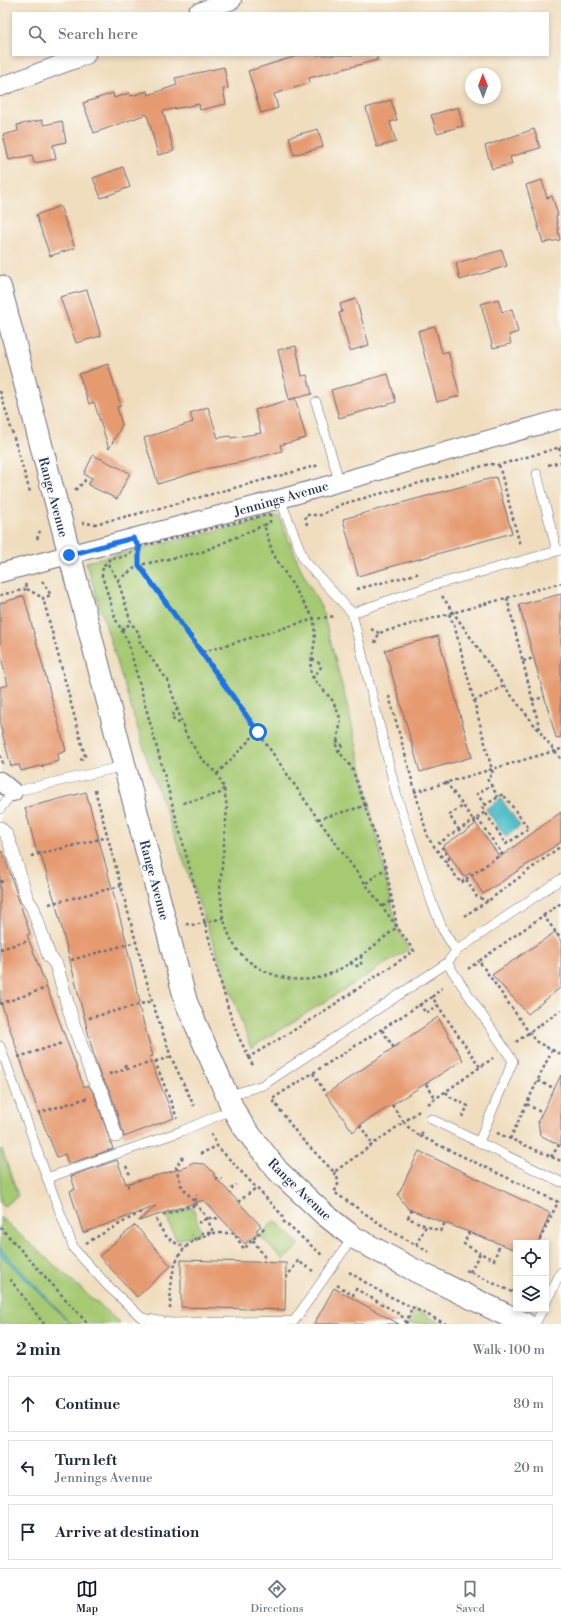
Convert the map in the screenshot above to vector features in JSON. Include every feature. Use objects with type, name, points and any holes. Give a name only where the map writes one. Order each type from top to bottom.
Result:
[{"type":"street","points":[[200,12],[232,0]]},
{"type":"street","points":[[0,87],[83,56]]},
{"type":"street","name":"Range Avenue","points":[[1,295],[124,766],[167,924],[186,1002],[230,1102],[243,1126],[278,1171],[324,1214],[353,1237],[414,1270],[525,1324]]},
{"type":"street","name":"Jennings Avenue","points":[[0,573],[69,555],[104,554],[136,542],[280,498],[561,419]]},
{"type":"street","points":[[0,828],[6,834],[27,899],[33,908],[49,956],[56,964],[73,1023],[93,1078],[102,1093],[116,1136]]},
{"type":"lane","points":[[316,402],[339,481]]},
{"type":"lane","points":[[352,613],[434,586],[559,550],[537,474]]},
{"type":"lane","points":[[280,498],[304,560],[352,613],[397,797],[432,903],[443,930],[456,951]]},
{"type":"lane","points":[[0,809],[6,780],[124,766]]},
{"type":"lane","points":[[47,1178],[182,1132],[230,1102],[264,1085],[446,963],[456,951],[561,879]]},
{"type":"lane","points":[[446,963],[513,1060],[480,1142]]},
{"type":"lane","points":[[0,1046],[24,1118],[74,1249],[108,1286],[142,1318],[170,1323],[294,1321],[353,1237]]},
{"type":"lane","points":[[431,1119],[561,1182]]},
{"type":"lane","points":[[549,1296],[561,1272]]},
{"type":"lane","points":[[535,1324],[541,1312]]},
{"type":"path","points":[[0,390],[32,497]]},
{"type":"path","points":[[309,530],[305,515],[322,515],[342,504],[490,464],[499,465],[560,448],[561,456]]},
{"type":"path","points":[[499,465],[520,545]]},
{"type":"path","points":[[118,580],[139,565],[202,552],[264,526],[270,523],[270,514],[136,542],[139,565],[203,652],[318,819],[383,906],[414,951],[314,1018],[249,1057]]},
{"type":"path","points":[[264,526],[273,554],[314,619],[315,640],[310,669],[313,678],[333,701],[341,720],[336,741],[336,748],[352,768],[366,806],[386,868],[397,927]]},
{"type":"path","points":[[37,539],[41,534],[40,527]]},
{"type":"path","points":[[104,554],[118,580],[131,623],[139,633],[140,643],[168,681],[186,735],[201,758],[217,774],[224,788],[227,808],[220,889],[223,918],[234,944],[250,963],[271,974],[298,979],[311,979],[324,976],[350,963],[397,927]]},
{"type":"path","points":[[104,554],[102,576],[116,620],[128,642],[136,669],[203,923],[228,1008],[239,1038],[254,1068]]},
{"type":"path","points":[[41,580],[44,582],[51,595],[43,598]]},
{"type":"path","points":[[372,629],[379,633],[561,583]]},
{"type":"path","points":[[434,586],[454,612],[504,686],[561,759]]},
{"type":"path","points":[[27,589],[43,598],[85,756],[78,762]]},
{"type":"path","points":[[507,598],[540,733]]},
{"type":"path","points":[[203,652],[314,619],[352,613]]},
{"type":"path","points":[[449,614],[455,628],[493,774],[487,779],[498,797]]},
{"type":"path","points":[[122,630],[131,623]]},
{"type":"path","points":[[376,645],[375,640],[379,633]]},
{"type":"path","points":[[523,661],[534,658]]},
{"type":"path","points":[[312,659],[319,663],[321,667],[313,678]]},
{"type":"path","points":[[474,701],[504,686]]},
{"type":"path","points":[[389,695],[414,792],[428,838],[460,883],[503,854],[477,818]]},
{"type":"path","points":[[532,700],[545,697]]},
{"type":"path","points":[[178,709],[174,712],[172,718],[176,722],[182,723]]},
{"type":"path","points":[[217,774],[258,732]]},
{"type":"path","points":[[336,741],[342,745],[341,749],[338,751]]},
{"type":"path","points":[[408,794],[446,782],[492,771],[561,749]]},
{"type":"path","points":[[0,755],[6,780]]},
{"type":"path","points":[[42,765],[44,771]]},
{"type":"path","points":[[38,773],[51,769]]},
{"type":"path","points":[[446,782],[476,824]]},
{"type":"path","points":[[485,805],[477,794],[491,785]]},
{"type":"path","points":[[183,804],[222,793],[224,788]]},
{"type":"path","points":[[95,790],[152,1001],[170,1057],[194,1106]]},
{"type":"path","points":[[503,794],[529,829],[506,844],[482,807],[498,797],[503,794]]},
{"type":"path","points":[[318,819],[366,806]]},
{"type":"path","points":[[459,830],[449,815],[463,806]]},
{"type":"path","points":[[445,862],[450,860],[439,843],[485,812]]},
{"type":"path","points":[[15,861],[108,837]]},
{"type":"path","points":[[464,916],[488,901],[561,846]]},
{"type":"path","points":[[366,883],[386,868]]},
{"type":"path","points":[[466,880],[477,897],[488,901]]},
{"type":"path","points":[[48,904],[120,886]]},
{"type":"path","points":[[383,906],[392,901]]},
{"type":"path","points":[[468,970],[561,903]]},
{"type":"path","points":[[543,915],[561,939]]},
{"type":"path","points":[[167,924],[196,925],[223,918]]},
{"type":"path","points":[[56,964],[136,942]]},
{"type":"path","points":[[350,963],[357,966],[361,965],[360,956]]},
{"type":"path","points":[[479,961],[534,1041],[561,1054]]},
{"type":"path","points":[[0,1004],[62,982]]},
{"type":"path","points":[[434,1255],[389,1230],[334,1192],[338,1186],[339,1180],[334,1172],[300,1136],[272,1099],[382,1030],[419,1004],[432,997],[442,988]]},
{"type":"path","points":[[432,997],[480,1068]]},
{"type":"path","points":[[73,1023],[152,1001]]},
{"type":"path","points":[[419,1004],[426,1013],[438,1005]]},
{"type":"path","points":[[515,1043],[560,1011],[561,1015]]},
{"type":"path","points":[[382,1030],[394,1048]]},
{"type":"path","points":[[6,1062],[79,1038]]},
{"type":"path","points":[[510,1139],[552,1050]]},
{"type":"path","points":[[93,1078],[170,1057]]},
{"type":"path","points":[[334,1172],[493,1058]]},
{"type":"path","points":[[155,1061],[182,1132]]},
{"type":"path","points":[[125,1064],[126,1070]]},
{"type":"path","points":[[313,1073],[326,1094]]},
{"type":"path","points":[[538,1081],[554,1088]]},
{"type":"path","points":[[426,1084],[436,1099]]},
{"type":"path","points":[[446,1092],[450,1097],[468,1106],[462,1117],[465,1118]]},
{"type":"path","points":[[24,1118],[102,1093]]},
{"type":"path","points":[[526,1104],[542,1113]]},
{"type":"path","points":[[392,1105],[410,1129],[420,1136],[561,1204]]},
{"type":"path","points":[[420,1136],[431,1119]]},
{"type":"path","points":[[360,1124],[372,1144]]},
{"type":"path","points":[[211,1133],[217,1146],[282,1215],[284,1222],[322,1255],[319,1260]]},
{"type":"path","points":[[498,1133],[561,1161]]},
{"type":"path","points":[[551,1157],[559,1144]]},
{"type":"path","points":[[200,1154],[217,1146]]},
{"type":"path","points":[[183,1157],[176,1167],[181,1185],[207,1218],[213,1232]]},
{"type":"path","points":[[125,1163],[131,1177]]},
{"type":"path","points":[[215,1178],[222,1179]]},
{"type":"path","points":[[231,1189],[236,1186]]},
{"type":"path","points":[[238,1202],[256,1188]]},
{"type":"path","points":[[164,1216],[194,1206],[197,1195]]},
{"type":"path","points":[[539,1240],[558,1202]]},
{"type":"path","points":[[412,1210],[408,1218],[426,1226],[440,1231],[445,1223]]},
{"type":"path","points":[[74,1249],[143,1211]]},
{"type":"path","points":[[198,1223],[207,1218],[213,1217],[218,1219],[220,1217]]},
{"type":"path","points":[[156,1219],[162,1234],[176,1244],[187,1247]]},
{"type":"path","points":[[201,1233],[234,1233],[244,1249],[266,1226]]},
{"type":"path","points":[[416,1245],[426,1226]]},
{"type":"path","points":[[0,1227],[88,1324]]},
{"type":"path","points":[[170,1323],[171,1291],[175,1260],[188,1244],[213,1232]]},
{"type":"path","points":[[469,1232],[464,1244],[494,1260],[500,1244]]},
{"type":"path","points":[[192,1235],[196,1240]]},
{"type":"path","points":[[252,1240],[264,1256],[264,1262]]},
{"type":"path","points":[[470,1272],[480,1253]]},
{"type":"path","points":[[286,1278],[298,1261],[313,1271],[316,1266]]},
{"type":"path","points":[[464,1269],[513,1292]]},
{"type":"path","points":[[349,1272],[379,1291],[446,1324]]},
{"type":"path","points":[[10,1279],[44,1324]]},
{"type":"path","points":[[333,1283],[353,1295],[356,1289],[401,1315],[406,1322]]},
{"type":"path","points":[[402,1324],[406,1322],[412,1307]]},
{"type":"shaded area","points":[[133,0],[173,0],[138,12],[135,12]]},
{"type":"green space","points":[[279,516],[301,569],[322,609],[349,712],[397,927],[409,949],[251,1048],[149,765],[86,562]]},
{"type":"green space","points":[[2,1149],[18,1196],[4,1207],[0,1203],[0,1150]]},
{"type":"green space","points":[[193,1207],[201,1233],[176,1240],[166,1216]]},
{"type":"green space","points":[[0,1217],[121,1324],[0,1324]]},
{"type":"green space","points":[[275,1220],[300,1245],[283,1260],[260,1236]]},
{"type":"green space","points":[[414,1309],[443,1324],[409,1324]]},
{"type":"water","points":[[501,799],[520,826],[506,837],[486,809]]},
{"type":"water","points":[[0,1248],[71,1324],[0,1254]]},
{"type":"building","points":[[297,56],[377,56],[377,60],[309,78],[310,83],[274,94],[278,108],[261,113],[248,71]]},
{"type":"building","points":[[224,67],[228,88],[223,89],[226,104],[200,110],[199,104],[163,111],[174,151],[158,155],[147,114],[94,133],[83,103],[113,93],[114,98],[129,93],[131,96],[147,91],[148,95],[177,85],[175,78]]},
{"type":"building","points":[[391,100],[397,120],[390,122],[396,142],[377,147],[366,108]]},
{"type":"building","points":[[458,107],[463,126],[437,133],[431,115]]},
{"type":"building","points":[[42,120],[44,125],[62,121],[66,142],[53,145],[56,159],[34,163],[32,155],[9,160],[3,135],[18,131],[17,125]]},
{"type":"building","points":[[318,129],[323,147],[294,155],[289,137]]},
{"type":"building","points":[[534,129],[540,148],[510,157],[512,164],[492,169],[485,146]]},
{"type":"building","points":[[123,167],[130,187],[101,198],[93,178]]},
{"type":"building","points":[[542,180],[547,198],[552,196],[558,215],[556,216],[560,240],[543,243],[526,185]]},
{"type":"building","points":[[60,206],[75,248],[50,256],[36,215]]},
{"type":"building","points":[[502,250],[507,266],[460,280],[456,263]]},
{"type":"building","points":[[87,290],[101,336],[76,343],[60,297]]},
{"type":"building","points":[[356,299],[369,345],[350,351],[339,313],[342,312],[340,304]]},
{"type":"building","points":[[498,299],[502,312],[512,309],[518,332],[509,335],[511,344],[493,348],[481,304]]},
{"type":"building","points":[[435,326],[442,353],[448,351],[460,396],[437,402],[418,331]]},
{"type":"building","points":[[296,346],[302,376],[307,375],[312,394],[295,398],[306,438],[280,445],[282,451],[242,462],[209,468],[158,484],[144,438],[193,422],[190,413],[208,407],[218,438],[230,436],[231,438],[261,433],[255,410],[289,400],[278,350]]},
{"type":"building","points":[[108,364],[121,406],[117,407],[122,425],[109,449],[94,402],[89,404],[79,374]]},
{"type":"building","points":[[388,374],[396,402],[339,418],[331,390]]},
{"type":"building","points":[[93,455],[130,473],[117,499],[88,485],[92,478],[84,474]]},
{"type":"building","points":[[496,477],[512,533],[358,576],[343,519]]},
{"type":"building","points":[[561,594],[561,737],[556,738],[519,605]]},
{"type":"building","points":[[24,596],[66,751],[58,754],[59,761],[21,771],[19,765],[11,766],[0,725],[0,687],[8,685],[0,653],[0,603]]},
{"type":"building","points":[[438,636],[472,757],[420,772],[385,650]]},
{"type":"building","points":[[86,792],[127,944],[140,1002],[138,1003],[153,1056],[149,1057],[174,1118],[124,1137],[110,1091],[100,1075],[94,1056],[56,905],[40,852],[37,853],[25,808]]},
{"type":"building","points":[[561,812],[561,842],[483,894],[470,873],[464,877],[443,846],[476,824],[500,857]]},
{"type":"building","points":[[0,852],[3,852],[30,934],[27,935],[84,1087],[88,1085],[95,1096],[113,1149],[68,1164],[65,1154],[57,1157],[38,1111],[0,1000]]},
{"type":"building","points":[[555,932],[561,941],[561,987],[528,1014],[492,975]]},
{"type":"building","points":[[438,1017],[463,1060],[360,1125],[353,1132],[326,1094]]},
{"type":"building","points":[[561,1075],[561,1146],[540,1135],[538,1121]]},
{"type":"building","points":[[419,1151],[550,1213],[539,1240],[513,1240],[513,1249],[408,1209],[398,1195]]},
{"type":"building","points":[[117,1160],[126,1184],[187,1167],[191,1163],[205,1164],[214,1173],[214,1176],[261,1226],[257,1229],[257,1234],[245,1244],[204,1200],[139,1221],[156,1206],[83,1233],[70,1191],[75,1189],[71,1176]]},
{"type":"building","points":[[135,1225],[171,1266],[137,1297],[99,1256]]},
{"type":"building","points":[[181,1260],[286,1263],[285,1310],[181,1307]]},
{"type":"building","points":[[334,1288],[399,1324],[314,1324]]},
{"type":"route","points":[[69,555],[133,538],[139,547],[139,565],[203,652],[258,732]]}]
